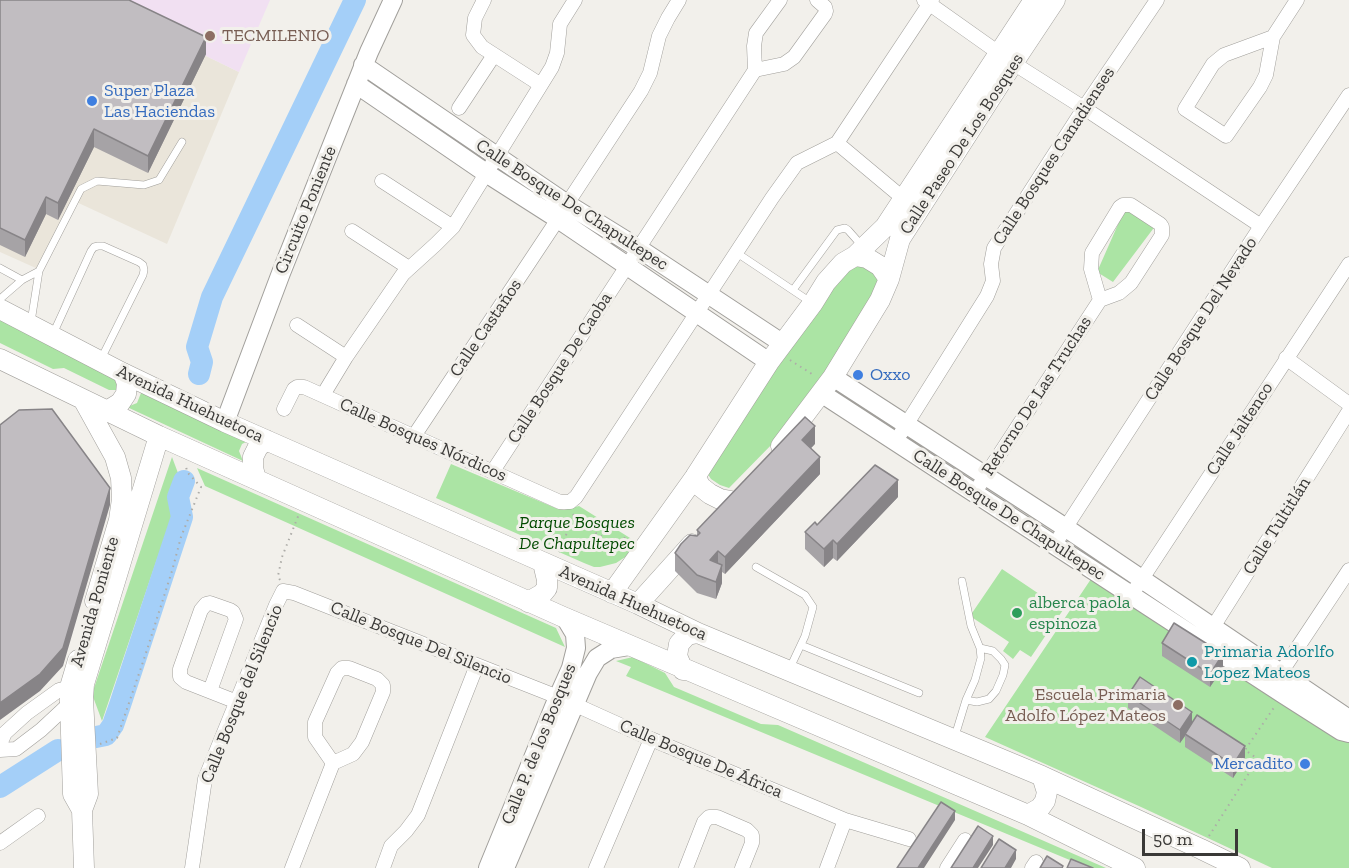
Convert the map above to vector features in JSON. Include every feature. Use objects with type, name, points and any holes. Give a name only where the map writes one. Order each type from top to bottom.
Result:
[{"type":"main road","name":"Calle Paseo De Los Bosques","points":[[768,460],[783,444],[827,385],[879,300],[889,279],[900,239],[1005,58],[1034,0]]},
{"type":"main road","name":"Calle Paseo De Los Bosques","points":[[612,592],[695,477],[776,352],[826,282],[843,262],[859,252],[885,227],[1005,58],[1055,0]]},
{"type":"main road","points":[[859,252],[880,266],[889,279]]},
{"type":"main road","name":"Avenida Huehuetoca","points":[[0,309],[123,373],[225,422],[612,592],[698,633],[1042,777],[1240,868]]},
{"type":"main road","points":[[0,359],[159,436],[528,602],[683,670],[1028,815],[1135,868]]},
{"type":"main road","points":[[107,411],[120,403],[126,394],[127,383],[123,373]]},
{"type":"main road","name":"Avenida Poniente","points":[[82,810],[73,794],[77,693],[119,520],[122,498],[121,478],[115,457],[84,401]]},
{"type":"main road","name":"Avenida Poniente","points":[[84,868],[82,810],[88,794],[86,742],[77,693],[159,436]]},
{"type":"main road","points":[[256,479],[253,458],[258,447],[266,440]]},
{"type":"main road","points":[[695,477],[710,494],[731,501]]},
{"type":"main road","points":[[638,604],[746,485]]},
{"type":"main road","points":[[528,602],[542,594],[547,588],[543,563]]},
{"type":"main road","points":[[683,670],[677,656],[679,644],[687,635],[698,633]]},
{"type":"main road","points":[[1028,815],[1040,808],[1045,801],[1047,792],[1042,777]]},
{"type":"street","name":"Circuito Poniente","points":[[225,422],[363,65],[393,0]]},
{"type":"street","points":[[484,0],[475,18],[473,35],[482,47],[541,85]]},
{"type":"street","name":"Calle Bosques Nórdicos","points":[[570,502],[560,502],[323,395],[396,284],[409,268],[453,227],[552,67],[557,53],[560,24],[575,0]]},
{"type":"street","name":"Calle Castaños","points":[[414,436],[646,82],[659,36],[679,0]]},
{"type":"street","points":[[780,0],[756,33],[755,70],[784,64],[794,57],[825,14],[825,7],[817,0]]},
{"type":"street","name":"Calle Bosques Canadienses","points":[[896,441],[987,296],[993,281],[991,264],[994,248],[1157,0]]},
{"type":"street","points":[[1273,37],[1224,55],[1213,64],[1185,109],[1226,136],[1260,87],[1266,75],[1273,37],[1297,0]]},
{"type":"street","points":[[570,502],[576,497],[797,163],[837,144],[928,1],[1005,58],[1260,226]]},
{"type":"street","points":[[459,108],[494,55]]},
{"type":"street","name":"Calle Bosque De Chapultepec","points":[[363,65],[497,156],[627,266],[696,313],[776,352]]},
{"type":"street","name":"Calle Bosque De Caoba","points":[[493,471],[755,70]]},
{"type":"street","name":"Calle Bosque De Chapultepec","points":[[356,84],[486,173],[638,248],[709,295],[776,352]]},
{"type":"street","name":"Calle Bosque Del Nevado","points":[[1055,544],[1260,226],[1349,95]]},
{"type":"street","points":[[837,144],[904,199]]},
{"type":"street","points":[[382,181],[453,227]]},
{"type":"street","name":"Retorno De Las Truchas","points":[[975,492],[1100,300],[1119,293],[1131,283],[1162,235],[1160,224],[1131,205],[1120,207],[1092,254],[1091,269],[1100,300]]},
{"type":"street","points":[[352,231],[409,268]]},
{"type":"street","name":"Calle Jaltenco","points":[[1136,586],[1349,264]]},
{"type":"street","points":[[297,325],[346,357]]},
{"type":"street","points":[[1286,358],[1349,404]]},
{"type":"street","name":"Calle Bosque De Chapultepec","points":[[827,385],[907,425],[1066,528],[1136,586],[1279,684],[1341,731],[1349,729]]},
{"type":"street","name":"Calle Bosque De Chapultepec","points":[[827,385],[896,441],[1055,544],[1136,586]]},
{"type":"street","points":[[284,409],[297,387],[304,387],[323,395]]},
{"type":"street","name":"Calle Tultitlán","points":[[1208,634],[1349,411]]},
{"type":"street","points":[[1279,684],[1349,570]]},
{"type":"street","name":"Calle Bosque Del Silencio","points":[[283,591],[294,593],[558,697]]},
{"type":"street","name":"Calle Bosque del Silencio","points":[[192,868],[205,779],[283,591]]},
{"type":"street","points":[[210,691],[236,619],[230,610],[210,603],[201,610],[180,673],[186,682],[237,702]]},
{"type":"street","name":"Calle P. de los Bosques","points":[[488,868],[571,668],[576,648],[575,634],[566,619]]},
{"type":"street","name":"Calle P. de los Bosques","points":[[506,868],[588,673],[597,658],[611,649],[629,646]]},
{"type":"street","points":[[383,868],[391,846],[418,815],[477,665]]},
{"type":"street","points":[[292,868],[333,763],[353,754],[362,742],[383,692],[383,685],[378,680],[349,668],[342,668],[337,673],[315,722],[315,737],[333,763]]},
{"type":"street","points":[[0,744],[5,733],[27,713],[59,690],[77,693]]},
{"type":"street","points":[[0,750],[16,749],[41,730],[77,693]]},
{"type":"street","name":"Calle Bosque De África","points":[[558,697],[651,739],[846,820],[909,839]]},
{"type":"street","points":[[596,868],[651,739]]},
{"type":"street","points":[[0,843],[38,816]]},
{"type":"street","points":[[686,868],[704,822],[709,817],[717,817],[747,830],[752,835],[752,843],[742,868]]},
{"type":"street","points":[[827,868],[846,820]]},
{"type":"street","points":[[947,868],[965,840]]},
{"type":"lane","points":[[30,325],[39,271],[81,189],[98,181],[144,185],[159,180],[182,142]]},
{"type":"lane","points":[[793,290],[837,230],[845,228],[848,230],[859,252]]},
{"type":"lane","points":[[52,336],[94,247],[104,246],[139,262],[143,266],[143,275],[100,361]]},
{"type":"lane","points":[[737,253],[813,303]]},
{"type":"lane","points":[[0,268],[22,280]]},
{"type":"lane","points":[[0,299],[22,280],[39,271]]},
{"type":"lane","points":[[756,567],[805,595],[813,607],[805,636],[789,671]]},
{"type":"lane","points":[[954,739],[981,658],[980,648],[971,626],[962,581]]},
{"type":"lane","points":[[801,645],[919,693]]},
{"type":"lane","points":[[966,700],[977,702],[988,699],[996,691],[1003,675],[1005,665],[1001,659],[993,651],[980,648]]},
{"type":"path","points":[[776,352],[827,385]]},
{"type":"path","points":[[86,742],[99,745],[117,738],[146,656],[181,537],[201,487],[187,471],[186,465]]},
{"type":"path","points":[[570,502],[574,517],[578,522],[616,546],[620,545],[626,536]]},
{"type":"path","points":[[283,591],[278,576],[282,557],[298,514]]},
{"type":"path","points":[[559,552],[574,517]]},
{"type":"path","points":[[1201,849],[1258,759],[1245,750],[1279,684]]},
{"type":"shaded area","name":"Super Plaza Las Haciendas","points":[[0,0],[91,0],[239,72],[167,244],[72,200],[38,269],[0,252]]},
{"type":"shaded area","name":"TECMILENIO","points":[[91,0],[270,0],[239,72]]},
{"type":"green space","points":[[1127,204],[1156,225],[1113,282],[1097,272]]},
{"type":"green space","points":[[863,262],[889,287],[778,438],[729,488],[711,479],[705,466],[849,263]]},
{"type":"green space","points":[[0,319],[106,372],[118,382],[116,390],[109,390],[64,368],[53,369],[0,343]]},
{"type":"green space","points":[[136,386],[252,439],[242,444],[239,451],[243,461],[127,407],[137,403],[141,393]]},
{"type":"green space","points":[[172,457],[178,473],[171,497],[171,518],[102,721],[92,694]]},
{"type":"green space","name":"Parque Bosques De Chapultepec","points":[[451,464],[558,509],[564,510],[579,506],[638,543],[630,554],[616,563],[594,567],[584,563],[436,498]]},
{"type":"green space","points":[[197,468],[556,628],[565,647],[205,486]]},
{"type":"green space","name":"alberca paola espinoza","points":[[1002,569],[1063,610],[1031,657],[1020,650],[1013,659],[1003,651],[1009,642],[970,616]]},
{"type":"green space","points":[[1091,579],[1349,736],[1349,868],[1272,868],[985,737]]},
{"type":"green space","points":[[633,657],[665,673],[674,687],[761,724],[778,725],[1106,868],[1089,868],[626,676],[631,667],[616,661]]},
{"type":"building","name":"Super Plaza Las Haciendas","points":[[0,0],[129,0],[206,37],[148,156],[94,129],[58,203],[46,197],[25,240],[0,228]]},
{"type":"building","points":[[52,409],[110,488],[63,648],[40,674],[0,703],[0,425],[19,410]]},
{"type":"building","points":[[805,417],[815,426],[802,440],[820,457],[725,557],[718,551],[710,560],[722,565],[716,582],[697,575],[675,553],[681,544],[690,535],[697,536],[700,533],[697,530]]},
{"type":"building","points":[[875,465],[898,480],[837,544],[833,540],[824,549],[805,532],[815,522],[817,525]]},
{"type":"building","points":[[1174,623],[1223,654],[1210,674],[1162,643]]},
{"type":"building","points":[[1140,677],[1192,712],[1180,730],[1128,695]]},
{"type":"building","points":[[1197,715],[1245,746],[1233,765],[1185,734]]},
{"type":"building","points":[[941,802],[955,811],[918,868],[897,868]]},
{"type":"building","points":[[978,826],[993,836],[973,868],[951,868]]},
{"type":"building","points":[[999,839],[1016,850],[1005,868],[981,868]]},
{"type":"building","points":[[1047,856],[1063,866],[1062,868],[1040,868]]},
{"type":"building","points":[[1071,859],[1093,868],[1067,868]]},
{"type":"waterway","points":[[199,374],[202,362],[197,347],[212,297],[355,0]]},
{"type":"waterway","points":[[96,737],[106,735],[113,725],[120,705],[182,517],[178,497],[184,481]]},
{"type":"waterway","points":[[0,787],[58,750]]},
{"type":"place","name":"TECMILENIO","points":[[210,36]]},
{"type":"place","name":"Super Plaza Las Haciendas","points":[[92,101]]},
{"type":"place","name":"Oxxo","points":[[858,375]]},
{"type":"place","name":"alberca paola espinoza","points":[[1017,613]]},
{"type":"place","name":"Primaria Adorlfo Lopez Mateos","points":[[1192,662]]},
{"type":"place","name":"Escuela Primaria Adolfo López Mateos","points":[[1178,705]]},
{"type":"place","name":"Mercadito","points":[[1305,764]]}]
